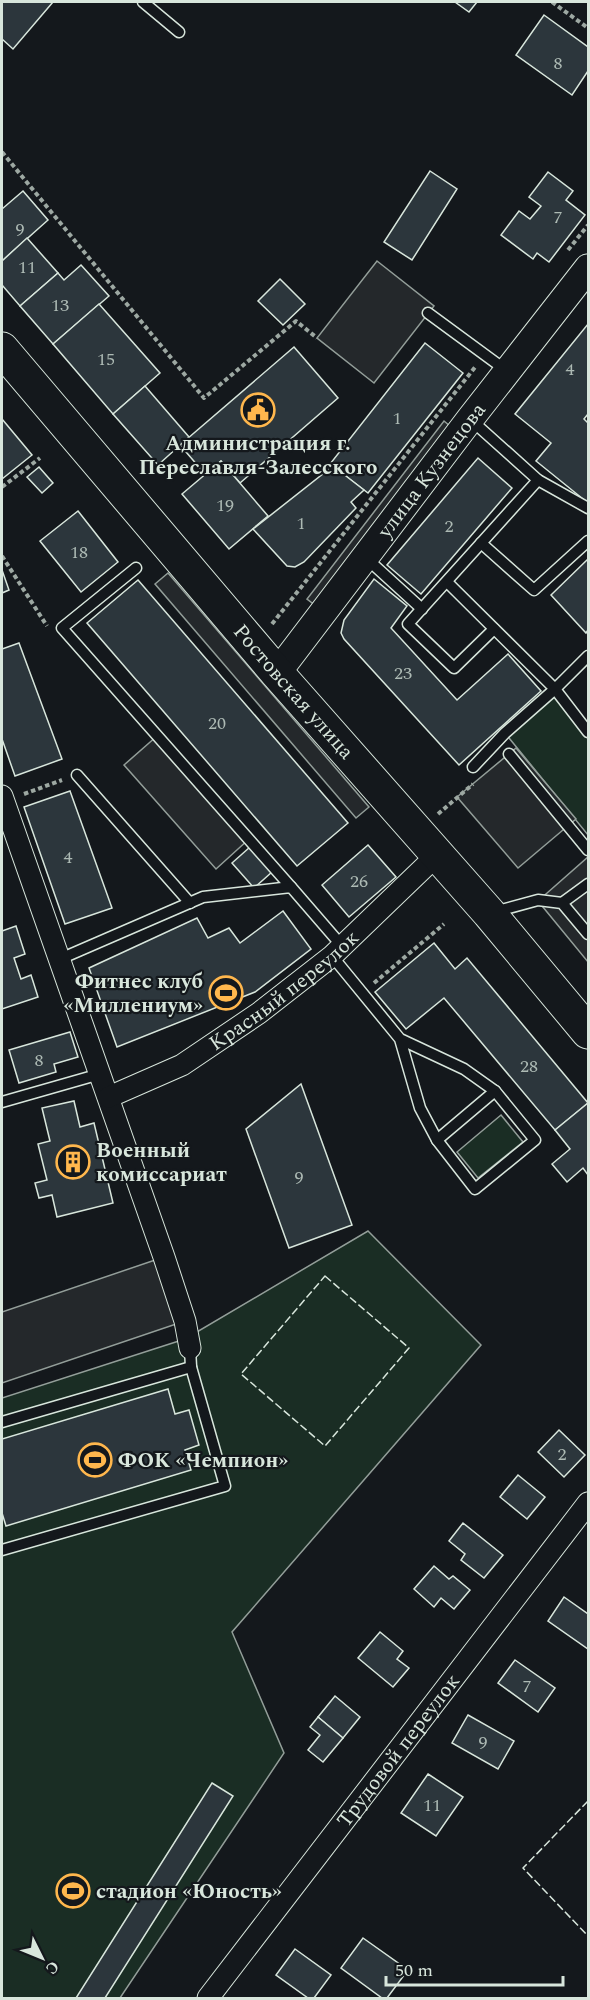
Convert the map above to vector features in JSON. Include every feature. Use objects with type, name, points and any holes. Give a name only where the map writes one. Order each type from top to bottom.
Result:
[{"type":"main road","name":"Ростовская улица","points":[[2,349],[277,673],[489,913],[588,1032]]},
{"type":"street","name":"улица Кузнецова","points":[[277,673],[588,268]]},
{"type":"street","points":[[2,799],[109,1096],[185,1321],[190,1357]]},
{"type":"street","name":"Красный переулок","points":[[109,1096],[182,1065],[259,1013],[337,951],[407,881],[437,855]]},
{"type":"street","name":"Трудовой переулок","points":[[208,1998],[588,1503]]},
{"type":"lane","points":[[143,2],[179,32]]},
{"type":"lane","points":[[428,313],[508,372]]},
{"type":"lane","points":[[470,419],[538,480],[588,508]]},
{"type":"lane","points":[[494,628],[454,668],[408,624],[538,480]]},
{"type":"lane","points":[[481,543],[534,590],[588,541]]},
{"type":"lane","points":[[365,557],[422,609]]},
{"type":"lane","points":[[136,568],[62,628],[291,887],[337,951],[362,993],[400,1039],[420,1108],[437,1140],[475,1189],[535,1140],[495,1091],[464,1069],[400,1039]]},
{"type":"lane","points":[[447,582],[555,689],[588,732]]},
{"type":"lane","points":[[473,767],[505,733],[588,656]]},
{"type":"lane","points":[[509,754],[588,850]]},
{"type":"lane","points":[[77,775],[190,903]]},
{"type":"lane","points":[[562,903],[588,884]]},
{"type":"lane","points":[[60,959],[203,897],[291,887]]},
{"type":"lane","points":[[489,913],[538,900],[562,903],[588,934]]},
{"type":"lane","points":[[2,1101],[100,1074]]},
{"type":"lane","points":[[437,1140],[495,1091]]},
{"type":"lane","points":[[2,1422],[190,1357],[225,1486],[2,1550]]},
{"type":"path","points":[[552,2],[588,28]]},
{"type":"path","points":[[2,153],[204,398],[296,321],[317,338]]},
{"type":"path","points":[[566,253],[588,225]]},
{"type":"path","points":[[272,625],[485,355]]},
{"type":"path","points":[[2,487],[40,458]]},
{"type":"path","points":[[2,556],[46,626],[62,628]]},
{"type":"path","points":[[2,799],[77,775]]},
{"type":"path","points":[[362,993],[444,924]]},
{"type":"green space","points":[[555,689],[588,733],[588,835],[505,733]]},
{"type":"green space","points":[[501,1115],[523,1142],[478,1178],[457,1152]]},
{"type":"green space","points":[[368,1231],[481,1345],[232,1632],[284,1753],[120,1998],[2,1998],[2,1398],[185,1339]]},
{"type":"shaded area","points":[[377,261],[434,306],[374,383],[317,338]]},
{"type":"shaded area","points":[[444,421],[456,431],[320,609],[307,599]]},
{"type":"shaded area","points":[[168,573],[369,807],[356,818],[155,584]]},
{"type":"shaded area","points":[[157,736],[249,839],[216,869],[124,765]]},
{"type":"shaded area","points":[[516,748],[576,819],[518,868],[457,797]]},
{"type":"shaded area","points":[[588,857],[588,962],[538,901]]},
{"type":"shaded area","points":[[164,1257],[185,1321],[2,1383],[2,1312]]},
{"type":"building","points":[[2,2],[53,2],[13,49],[2,39]]},
{"type":"building","points":[[455,2],[477,2],[469,12]]},
{"type":"building","points":[[544,15],[588,47],[588,71],[572,95],[516,55]]},
{"type":"building","points":[[430,171],[457,189],[412,260],[384,242]]},
{"type":"building","points":[[548,172],[573,191],[566,200],[585,215],[549,262],[537,253],[533,259],[501,235],[519,211],[530,219],[541,206],[529,197]]},
{"type":"building","points":[[23,191],[48,220],[2,261],[2,209]]},
{"type":"building","points":[[27,238],[58,273],[20,306],[2,285],[2,261]]},
{"type":"building","points":[[81,265],[109,296],[53,344],[20,306],[58,273],[64,280]]},
{"type":"building","points":[[280,279],[305,304],[283,325],[258,301]]},
{"type":"building","points":[[99,304],[160,373],[113,414],[53,344]]},
{"type":"building","points":[[588,324],[588,414],[584,419],[588,423],[588,503],[536,461],[551,443],[515,414]]},
{"type":"building","points":[[425,343],[463,373],[368,493],[330,464]]},
{"type":"building","points":[[294,347],[338,398],[240,483],[221,461],[205,474],[180,445]]},
{"type":"building","points":[[145,386],[189,437],[158,465],[113,414]]},
{"type":"building","points":[[2,419],[32,455],[2,479]]},
{"type":"building","points":[[478,458],[512,488],[421,594],[387,565]]},
{"type":"building","points":[[221,461],[268,516],[229,549],[182,494]]},
{"type":"building","points":[[333,466],[364,490],[351,502],[356,508],[304,562],[295,567],[287,566],[253,529]]},
{"type":"building","points":[[39,467],[53,483],[42,493],[27,477]]},
{"type":"building","points":[[78,511],[118,562],[81,592],[40,541]]},
{"type":"building","points":[[588,559],[588,630],[586,633],[551,595]]},
{"type":"building","points":[[2,570],[9,590],[2,593]]},
{"type":"building","points":[[374,579],[407,606],[391,628],[457,700],[508,654],[541,691],[459,765],[341,633],[344,620]]},
{"type":"building","points":[[138,580],[348,823],[297,866],[87,623]]},
{"type":"building","points":[[19,643],[62,759],[15,776],[2,739],[2,649]]},
{"type":"building","points":[[70,791],[112,908],[65,924],[24,807]]},
{"type":"building","points":[[368,845],[396,877],[349,917],[322,885]]},
{"type":"building","points":[[250,847],[272,872],[254,888],[232,863]]},
{"type":"building","points":[[283,911],[311,949],[255,992],[117,1047],[89,968],[197,918],[208,938],[229,928],[240,943]]},
{"type":"building","points":[[16,926],[25,954],[14,958],[21,979],[31,975],[38,997],[2,1009],[2,931]]},
{"type":"building","points":[[434,943],[455,969],[467,958],[588,1103],[555,1130],[444,998],[406,1029],[375,992]]},
{"type":"building","points":[[70,1032],[78,1057],[54,1064],[56,1072],[19,1083],[9,1050]]},
{"type":"building","points":[[301,1084],[352,1225],[289,1248],[246,1129]]},
{"type":"building","name":"Военный комиссариат","points":[[74,1101],[80,1127],[94,1123],[113,1203],[57,1217],[52,1195],[39,1198],[35,1183],[47,1180],[38,1144],[50,1141],[42,1108]]},
{"type":"building","points":[[588,1103],[588,1175],[583,1168],[567,1182],[552,1164],[570,1149],[555,1130]]},
{"type":"building","name":"ФОК «Чемпион»","points":[[168,1389],[175,1414],[189,1410],[199,1445],[185,1450],[191,1470],[6,1526],[2,1513],[2,1439]]},
{"type":"building","points":[[559,1430],[585,1455],[564,1477],[538,1452]]},
{"type":"building","points":[[518,1475],[545,1497],[527,1519],[500,1497]]},
{"type":"building","points":[[463,1523],[503,1555],[484,1578],[461,1560],[465,1554],[449,1541]]},
{"type":"building","points":[[434,1566],[449,1579],[453,1576],[470,1590],[454,1609],[441,1598],[434,1607],[414,1589]]},
{"type":"building","points":[[564,1597],[588,1614],[588,1649],[548,1621]]},
{"type":"building","points":[[380,1632],[403,1651],[397,1659],[409,1668],[393,1687],[358,1658]]},
{"type":"building","points":[[515,1660],[555,1688],[538,1712],[498,1683]]},
{"type":"building","points":[[335,1696],[360,1717],[343,1738],[318,1717]]},
{"type":"building","points":[[468,1715],[514,1741],[498,1769],[452,1743]]},
{"type":"building","points":[[318,1717],[343,1738],[323,1762],[308,1750],[320,1735],[310,1727]]},
{"type":"building","points":[[428,1774],[463,1797],[436,1836],[401,1813]]},
{"type":"building","points":[[212,1783],[233,1796],[105,1998],[76,1998]]},
{"type":"building","points":[[363,1938],[408,1970],[387,1998],[382,1998],[341,1968]]},
{"type":"building","points":[[295,1949],[331,1975],[314,1998],[308,1998],[276,1975]]},
{"type":"fence","points":[[325,1276],[409,1348],[325,1446],[241,1374],[325,1276]]},
{"type":"fence","points":[[588,1801],[523,1868],[588,1936]]},
{"type":"place","name":"Администрация г. Переславля-Залесского","points":[[258,410]]},
{"type":"place","name":"Фитнес клуб «Миллениум»","points":[[226,993]]},
{"type":"place","name":"Военный комиссариат","points":[[73,1162]]},
{"type":"place","name":"ФОК «Чемпион»","points":[[95,1460]]},
{"type":"place","name":"стадион «Юность»","points":[[73,1891]]}]
